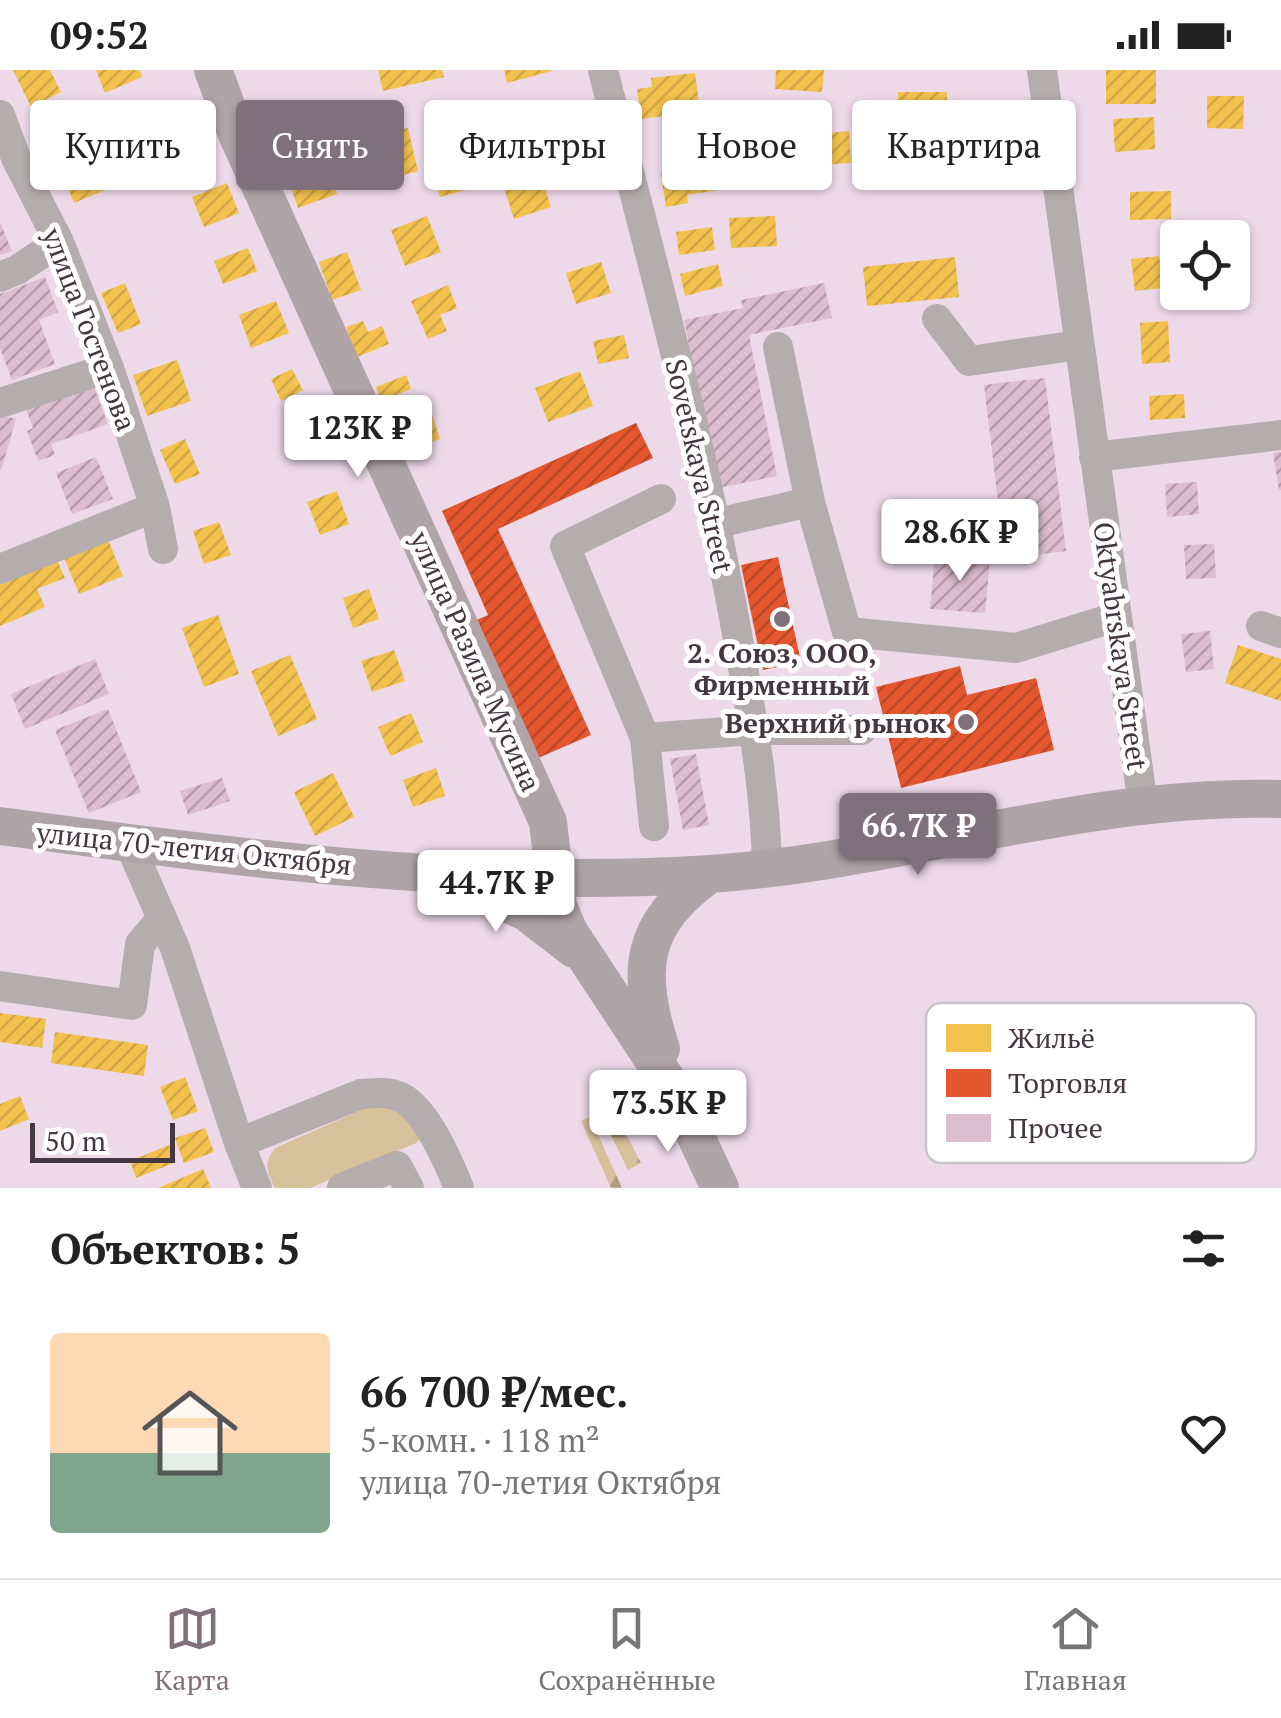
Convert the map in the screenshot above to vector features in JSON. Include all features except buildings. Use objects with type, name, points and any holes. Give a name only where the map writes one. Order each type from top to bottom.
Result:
[{"type":"main road","name":"улица Разила Мусина","points":[[214,70],[236,132],[548,822],[558,906],[582,956],[627,1015],[676,1094],[720,1188]]},
{"type":"main road","name":"улица 70-летия Октября","points":[[0,826],[129,843],[554,880],[767,868],[1143,806],[1281,799]]},
{"type":"main road","points":[[438,872],[526,912],[582,956]]},
{"type":"main road","points":[[645,962],[653,935],[666,913],[683,893],[710,874]]},
{"type":"main road","points":[[610,878],[627,894],[638,916],[651,1019],[676,1094]]},
{"type":"street","name":"Sovetskaya Street","points":[[603,70],[717,524],[754,730],[767,868]]},
{"type":"street","name":"Oktyabrskaya Street","points":[[1042,70],[1143,806]]},
{"type":"street","name":"улица Гостенова","points":[[0,115],[8,161],[59,242],[109,368],[155,507],[163,549]]},
{"type":"street","points":[[0,278],[59,242]]},
{"type":"street","points":[[937,320],[969,361],[1079,344]]},
{"type":"street","points":[[778,346],[810,502],[847,632],[1016,648],[1116,617]]},
{"type":"street","points":[[0,403],[109,368]]},
{"type":"street","points":[[1094,458],[1281,435]]},
{"type":"street","points":[[654,826],[645,738],[565,546],[660,498]]},
{"type":"street","points":[[717,524],[810,502]]},
{"type":"street","points":[[0,568],[155,507]]},
{"type":"street","points":[[645,738],[754,730],[862,730]]},
{"type":"street","points":[[129,843],[175,948],[239,1143],[258,1188]]},
{"type":"street","points":[[0,986],[132,1005],[140,944],[162,918]]},
{"type":"street","points":[[239,1143],[361,1094],[400,1096],[423,1117],[459,1188]]},
{"type":"street","points":[[342,1188],[397,1166],[409,1188]]},
{"type":"green space","points":[[604,1090],[641,1163],[628,1170],[592,1096]]},
{"type":"green space","points":[[366,1108],[399,1109],[422,1137],[310,1188],[275,1188],[268,1168],[275,1148]]},
{"type":"green space","points":[[590,1117],[622,1188],[611,1188],[581,1121]]},
{"type":"place","name":"2. Союз, ООО, Фирменный","points":[[782,619]]},
{"type":"place","name":"Верхний рынок","points":[[966,722]]}]
